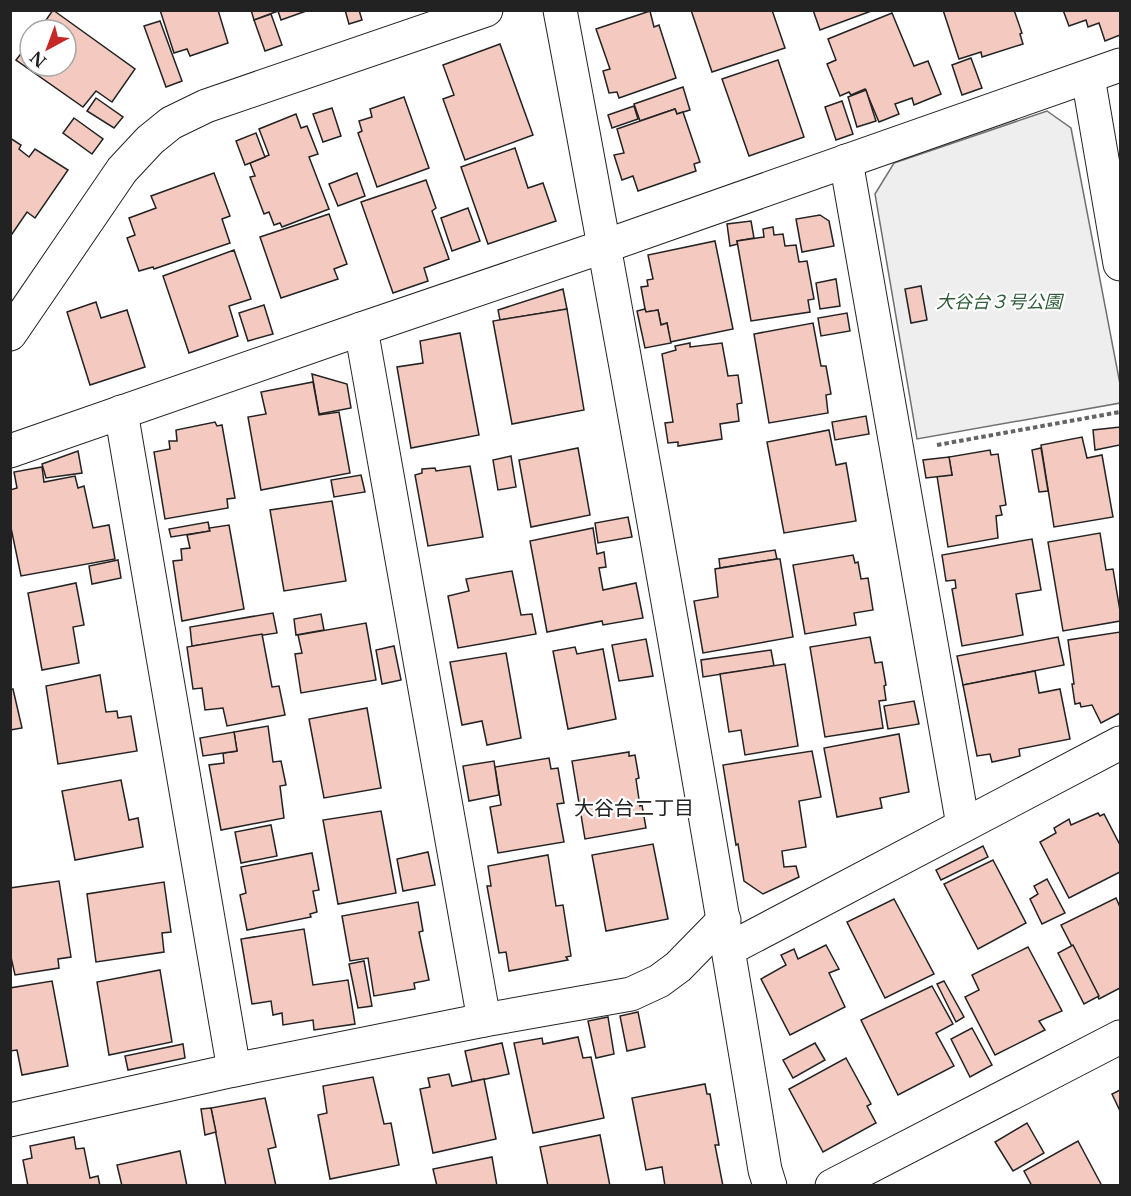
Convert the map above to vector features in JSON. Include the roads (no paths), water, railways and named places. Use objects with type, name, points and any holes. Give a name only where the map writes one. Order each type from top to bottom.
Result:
[{"type":"street","points":[[10,334],[122,170],[150,140],[171,123],[206,106],[486,10]]},
{"type":"street","points":[[560,10],[726,935],[765,1170],[770,1185]]},
{"type":"street","points":[[10,451],[1120,65]]},
{"type":"street","points":[[1088,77],[1120,264]]},
{"type":"street","points":[[846,161],[963,825]]},
{"type":"street","points":[[361,329],[484,1020]]},
{"type":"street","points":[[121,412],[234,1070]]},
{"type":"street","points":[[10,1120],[234,1070],[484,1020],[631,994],[659,981],[726,935],[963,825],[1120,743]]},
{"type":"street","points":[[832,1185],[1120,1037]]},
{"type":"district","name":"大谷台二丁目","points":[[634,808]]},
{"type":"park label","name":"大谷台３号公園","points":[[999,302]]}]
